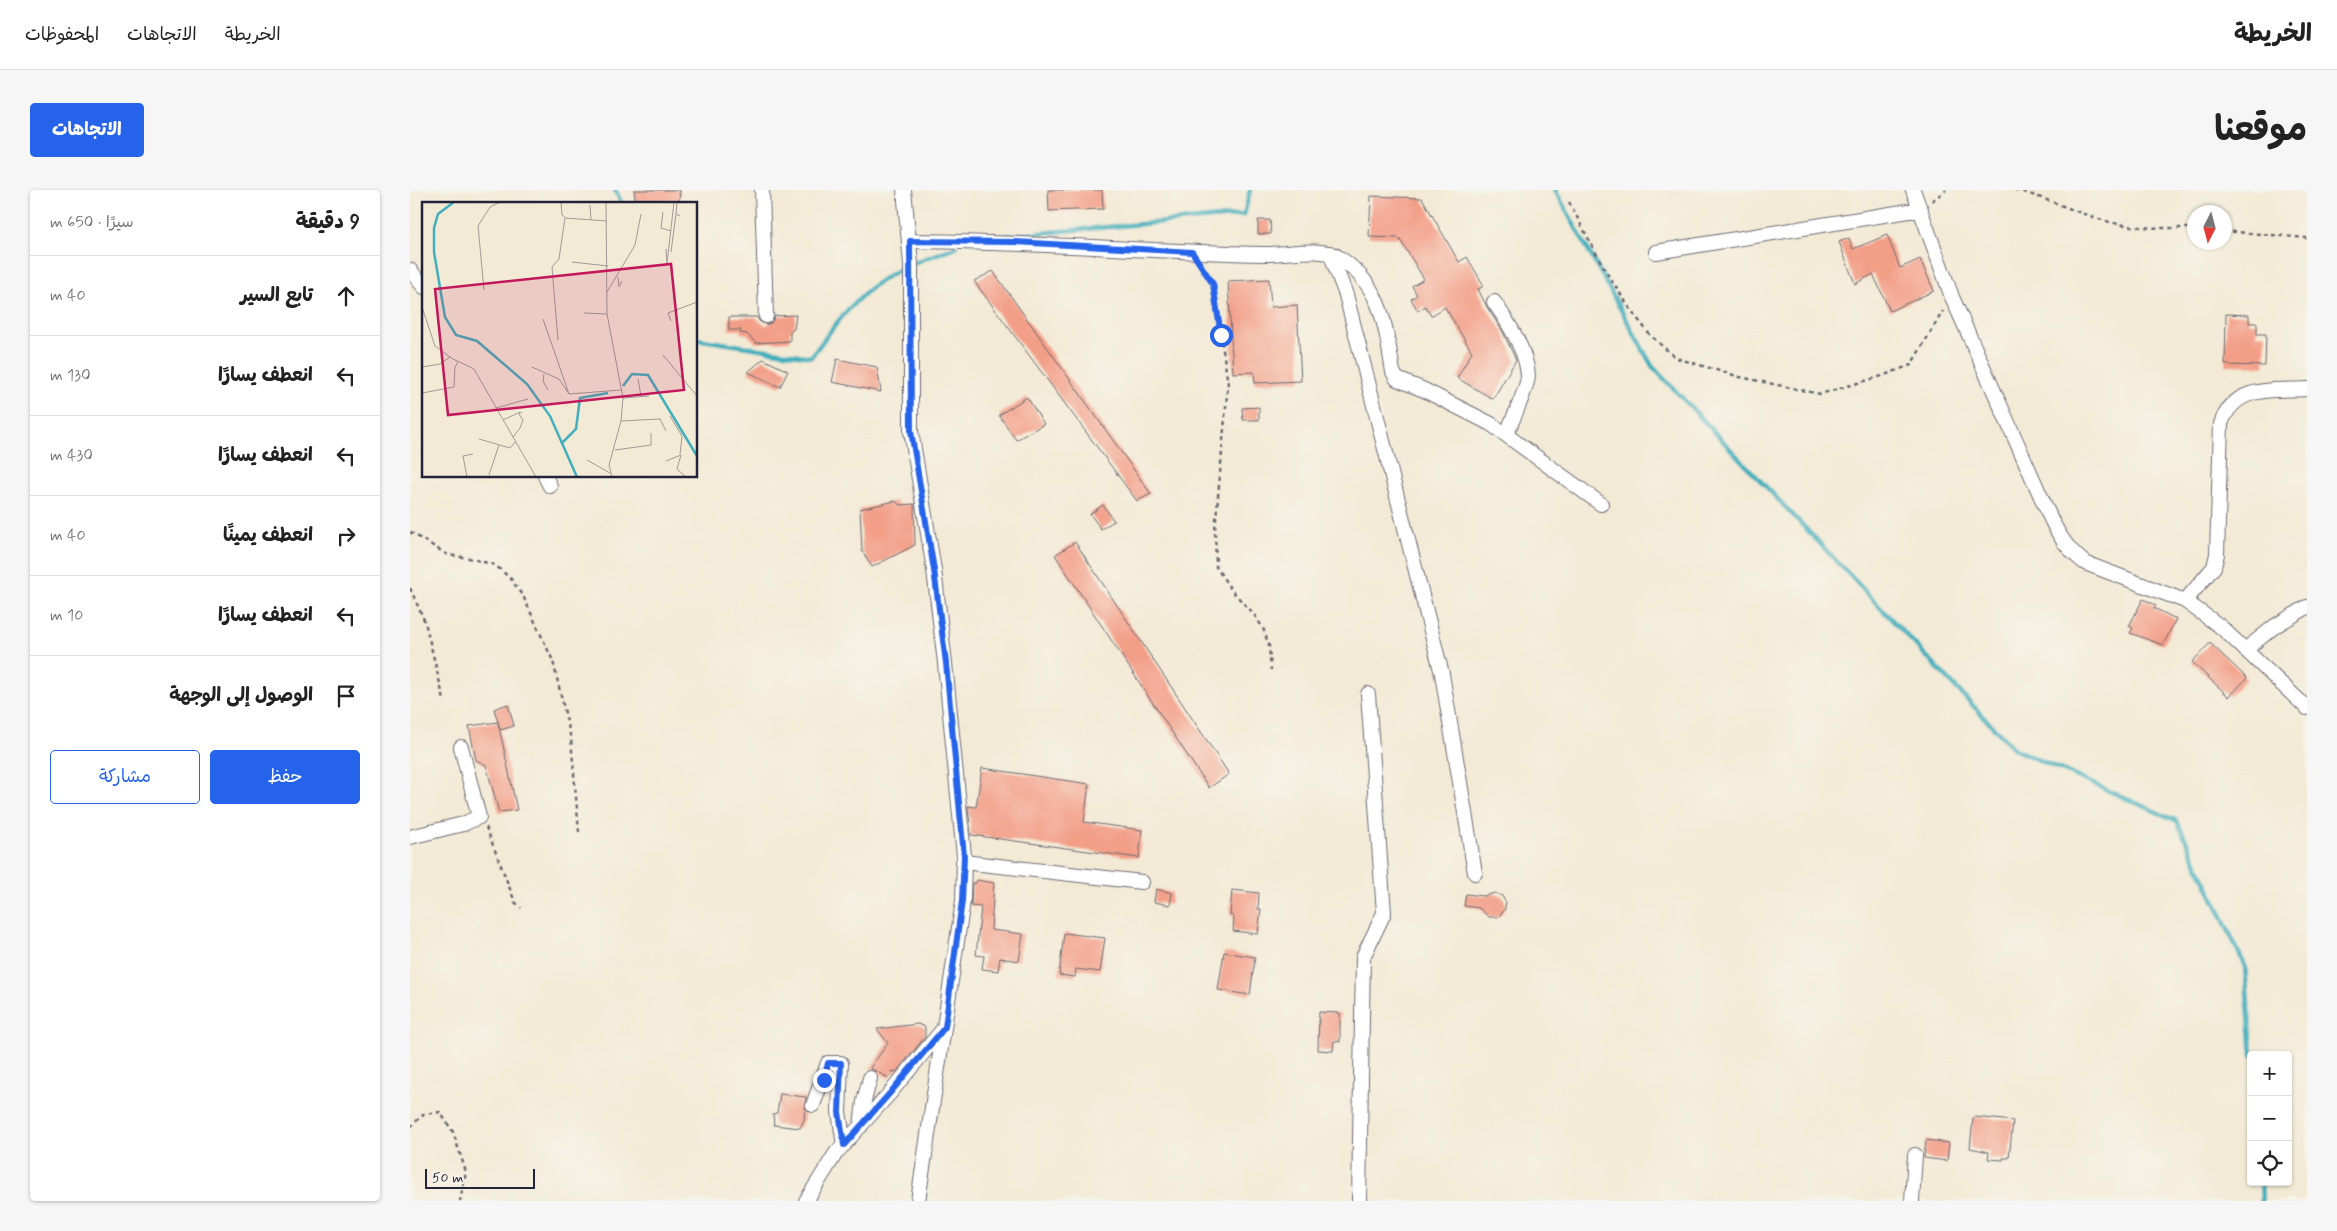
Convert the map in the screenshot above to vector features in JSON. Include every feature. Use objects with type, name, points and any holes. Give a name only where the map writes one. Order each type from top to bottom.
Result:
[{"type":"street","points":[[762,190],[766,316]]},
{"type":"street","points":[[904,190],[910,246],[911,431],[934,570],[946,663],[963,862],[962,901],[918,1201]]},
{"type":"street","points":[[1913,190],[1952,297],[2050,517],[2072,553],[2085,563],[2185,601],[2221,627],[2307,708]]},
{"type":"street","points":[[1656,252],[1921,209]]},
{"type":"street","points":[[910,246],[1015,242],[1192,252],[1330,253],[1338,257],[1369,285],[1380,306],[1392,372],[1397,379],[1424,390],[1491,424],[1601,504]]},
{"type":"street","points":[[1330,253],[1348,304],[1442,674],[1475,873]]},
{"type":"street","points":[[410,270],[422,285]]},
{"type":"street","points":[[1494,302],[1510,325],[1522,353],[1528,377],[1506,436]]},
{"type":"street","points":[[2185,601],[2214,567],[2217,554],[2221,424],[2224,415],[2232,404],[2259,390],[2307,390]]},
{"type":"street","points":[[2245,650],[2275,626],[2307,607]]},
{"type":"street","points":[[1359,1201],[1363,957],[1384,913],[1368,694]]},
{"type":"street","points":[[410,838],[463,824],[479,817],[461,747]]},
{"type":"street","points":[[963,862],[1142,882]]},
{"type":"street","points":[[806,1201],[844,1145],[945,1027]]},
{"type":"street","points":[[813,1105],[828,1063],[841,1063],[839,1112],[844,1145]]},
{"type":"street","points":[[861,1126],[864,1101],[870,1078]]},
{"type":"street","points":[[1912,1201],[1915,1154]]},
{"type":"path","points":[[1921,209],[1946,190]]},
{"type":"path","points":[[2015,190],[2041,196],[2132,227],[2187,228]]},
{"type":"path","points":[[1569,202],[1606,272],[1651,336],[1676,358],[1740,377],[1820,394],[1882,376],[1911,365],[1952,297]]},
{"type":"path","points":[[2232,232],[2307,238]]},
{"type":"path","points":[[1192,252],[1213,284],[1228,384],[1215,530],[1216,567],[1232,591],[1252,613],[1262,628],[1269,646],[1271,670]]},
{"type":"path","points":[[410,532],[448,555],[495,564],[511,579],[524,598],[553,661],[557,678],[571,739],[579,832]]},
{"type":"path","points":[[410,588],[424,622],[444,700]]},
{"type":"path","points":[[475,819],[486,827],[515,902],[521,908]]},
{"type":"path","points":[[410,1127],[424,1114],[440,1112],[453,1132],[466,1172],[460,1201]]},
{"type":"building","points":[[634,190],[680,190],[679,202],[636,202]]},
{"type":"building","points":[[1048,190],[1102,190],[1103,209],[1049,211]]},
{"type":"building","points":[[1371,196],[1422,198],[1459,262],[1467,257],[1484,286],[1478,289],[1503,332],[1516,360],[1493,399],[1457,378],[1472,352],[1445,307],[1431,316],[1425,306],[1418,311],[1411,299],[1417,295],[1412,286],[1424,279],[1399,238],[1369,237]]},
{"type":"building","points":[[1258,220],[1270,220],[1271,234],[1258,234]]},
{"type":"building","points":[[1887,235],[1900,268],[1920,259],[1934,291],[1890,311],[1873,274],[1855,284],[1839,242],[1849,238],[1853,249]]},
{"type":"building","points":[[993,271],[1151,494],[1137,501],[974,281]]},
{"type":"building","points":[[1269,279],[1271,307],[1297,305],[1301,381],[1255,383],[1254,372],[1233,373],[1228,281]]},
{"type":"building","points":[[2226,314],[2249,315],[2249,323],[2257,323],[2257,334],[2266,334],[2265,366],[2225,365]]},
{"type":"building","points":[[796,315],[794,329],[790,331],[790,341],[756,343],[747,334],[740,333],[741,330],[729,330],[729,317],[757,317],[759,321],[766,325],[771,323],[775,316]]},
{"type":"building","points":[[763,359],[788,371],[780,387],[748,372]]},
{"type":"building","points":[[837,359],[877,367],[881,392],[832,382]]},
{"type":"building","points":[[1027,397],[1044,424],[1016,440],[999,415]]},
{"type":"building","points":[[1259,407],[1259,420],[1243,420],[1242,408]]},
{"type":"building","points":[[895,501],[900,505],[914,504],[915,545],[872,567],[862,551],[860,509]]},
{"type":"building","points":[[1103,505],[1114,521],[1101,529],[1090,514]]},
{"type":"building","points":[[1075,542],[1229,774],[1209,788],[1055,555]]},
{"type":"building","points":[[2143,599],[2156,605],[2154,608],[2176,619],[2163,645],[2130,633],[2133,628],[2129,626]]},
{"type":"building","points":[[2210,643],[2247,678],[2229,697],[2192,662]]},
{"type":"building","points":[[508,704],[514,726],[500,730],[494,709]]},
{"type":"building","points":[[498,722],[517,810],[499,812],[486,765],[476,760],[469,726]]},
{"type":"building","points":[[982,768],[1089,784],[1084,822],[1142,830],[1139,858],[971,835],[968,806],[976,807]]},
{"type":"building","points":[[977,880],[994,883],[991,930],[1023,934],[1019,961],[1000,958],[998,971],[982,969],[984,956],[976,955],[981,907],[971,906],[972,883],[976,883]]},
{"type":"building","points":[[1156,889],[1172,893],[1170,905],[1154,902]]},
{"type":"building","points":[[1232,890],[1259,893],[1258,909],[1261,909],[1258,934],[1233,931],[1234,917],[1230,915]]},
{"type":"building","points":[[1495,893],[1502,896],[1506,903],[1504,911],[1498,917],[1489,917],[1479,908],[1464,906],[1466,894],[1484,896]]},
{"type":"building","points":[[1064,933],[1105,938],[1100,972],[1076,969],[1075,977],[1059,975]]},
{"type":"building","points":[[1224,952],[1255,957],[1250,995],[1218,990]]},
{"type":"building","points":[[1319,1012],[1340,1013],[1340,1042],[1334,1041],[1333,1051],[1318,1050]]},
{"type":"building","points":[[918,1024],[925,1027],[925,1037],[896,1072],[893,1071],[889,1078],[870,1068],[888,1043],[877,1029]]},
{"type":"building","points":[[780,1094],[806,1097],[804,1120],[800,1128],[774,1125],[773,1114],[777,1113]]},
{"type":"building","points":[[1973,1118],[2013,1121],[2009,1158],[2003,1158],[2003,1160],[1988,1159],[1989,1152],[1970,1148]]},
{"type":"building","points":[[1926,1140],[1949,1143],[1947,1161],[1924,1158]]},
{"type":"waterway","points":[[615,190],[621,202]]},
{"type":"waterway","points":[[995,237],[1244,215],[1250,190]]},
{"type":"waterway","points":[[1555,190],[1652,366],[2014,749],[2177,821],[2245,966],[2252,1051]]},
{"type":"waterway","points":[[698,339],[811,357],[844,314],[874,285],[893,273],[956,247]]},
{"type":"waterway","points":[[2261,1186],[2262,1201]]},
{"type":"route","points":[[824,1080],[828,1063],[841,1063],[839,1112],[844,1145],[945,1027],[962,901],[964,856],[946,663],[934,570],[911,431],[912,264],[910,241],[1015,242],[1146,251],[1192,252],[1213,284],[1221,335]]}]
